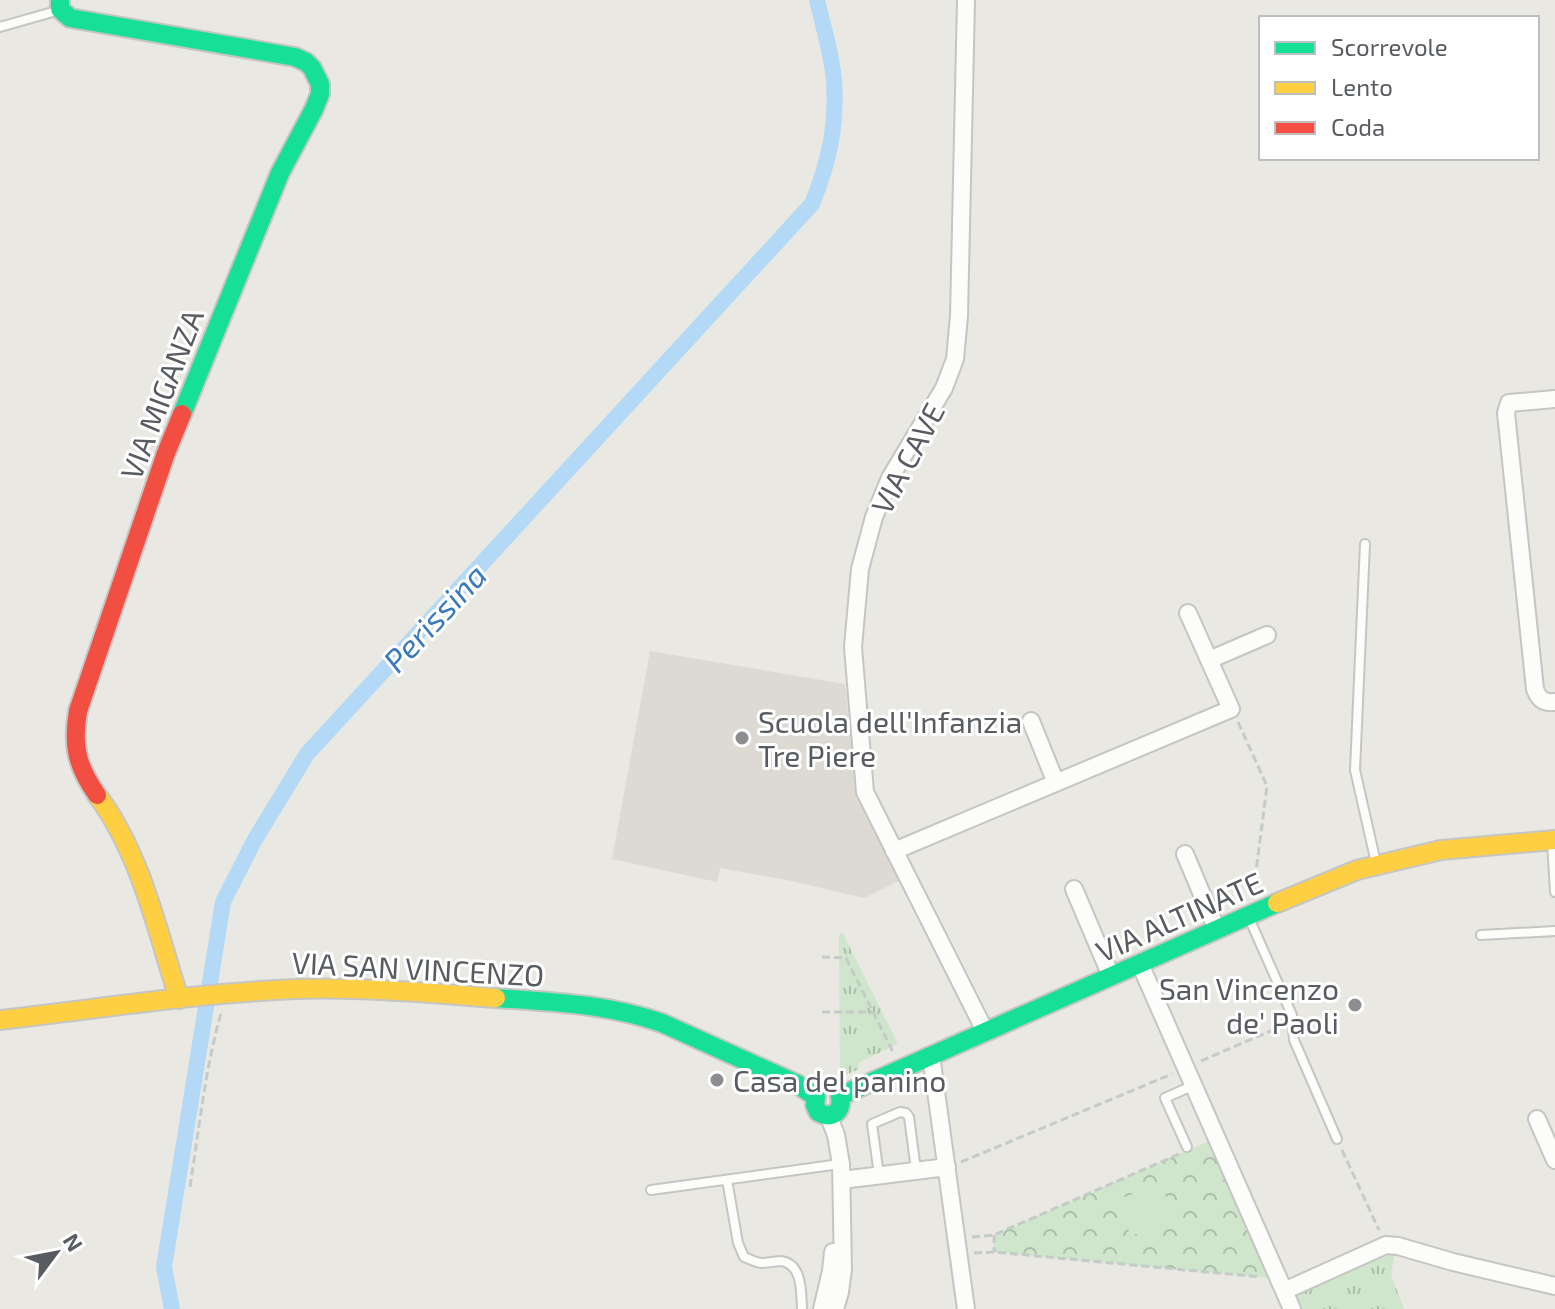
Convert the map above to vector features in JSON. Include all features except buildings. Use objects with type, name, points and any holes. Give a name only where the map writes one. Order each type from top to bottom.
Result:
[{"type":"street","name":"VIA CAVE","points":[[966,0],[959,316],[955,359],[940,396],[882,494],[860,569],[853,647],[865,792],[985,1031]]},
{"type":"street","name":"VIA MIGANZA","points":[[60,5],[70,18],[295,57],[312,68],[320,84],[314,109],[280,173],[166,453],[84,693],[74,731],[79,762],[118,825],[130,851],[186,998]]},
{"type":"street","points":[[1555,399],[1509,403],[1506,413],[1535,689],[1543,701],[1555,702]]},
{"type":"street","points":[[894,851],[1231,709],[1188,613]]},
{"type":"street","points":[[1209,660],[1267,635]]},
{"type":"street","points":[[1031,721],[1056,783]]},
{"type":"street","name":"VIA ALTINATE","points":[[840,1096],[1217,930],[1251,907],[1376,864],[1441,850],[1554,840]]},
{"type":"street","points":[[1185,854],[1217,930]]},
{"type":"street","points":[[1074,889],[1111,976]]},
{"type":"street","points":[[1140,964],[1292,1309]]},
{"type":"street","name":"VIA SAN VINCENZO","points":[[0,1020],[186,998],[297,989],[360,989],[586,1004],[639,1015],[674,1029],[797,1084],[816,1097]]},
{"type":"street","points":[[931,1055],[966,1309]]},
{"type":"street","points":[[829,1117],[840,1110],[842,1101],[837,1093],[827,1090],[819,1093],[815,1105],[818,1112],[829,1117],[836,1135],[841,1172],[843,1269],[835,1309]]},
{"type":"street","points":[[1537,1119],[1555,1160]]},
{"type":"street","points":[[841,1172],[879,1176],[947,1167]]},
{"type":"street","points":[[822,1309],[831,1271],[841,1199]]},
{"type":"street","points":[[1282,1285],[1386,1245],[1555,1286]]},
{"type":"lane","points":[[0,27],[60,5]]},
{"type":"lane","points":[[1365,544],[1355,770],[1376,864]]},
{"type":"lane","points":[[1554,840],[1555,892]]},
{"type":"lane","points":[[1251,907],[1292,1015],[1294,1040],[1337,1139]]},
{"type":"lane","points":[[1481,935],[1555,931]]},
{"type":"lane","points":[[1188,1149],[1165,1098],[1192,1086]]},
{"type":"lane","points":[[879,1176],[872,1124],[900,1112],[909,1117],[916,1171]]},
{"type":"lane","points":[[651,1190],[727,1180],[841,1172]]},
{"type":"lane","points":[[727,1180],[738,1243],[744,1257],[760,1263],[789,1263],[796,1270],[800,1282],[802,1309]]},
{"type":"path","points":[[1231,709],[1267,786],[1251,907]]},
{"type":"path","points":[[822,957],[846,958],[893,1052]]},
{"type":"path","points":[[190,1187],[221,995]]},
{"type":"path","points":[[822,1012],[872,1012]]},
{"type":"path","points":[[1191,1065],[1293,1021]]},
{"type":"path","points":[[947,1167],[1177,1071]]},
{"type":"path","points":[[1337,1139],[1386,1245]]},
{"type":"path","points":[[957,1247],[994,1235],[1188,1149]]},
{"type":"path","points":[[994,1235],[994,1252]]},
{"type":"path","points":[[957,1247],[1282,1285]]},
{"type":"shaded area","name":"Scuola dell'Infanzia Tre Piere","points":[[650,651],[845,684],[856,791],[901,880],[864,898],[720,868],[717,882],[612,859]]},
{"type":"green space","points":[[842,932],[898,1044],[858,1063],[859,1069],[840,1077],[839,935]]},
{"type":"green space","points":[[1216,1138],[1279,1279],[994,1252],[994,1235]]},
{"type":"green space","points":[[1160,1183],[1175,1219],[1131,1236],[1117,1200]]},
{"type":"green space","points":[[1395,1252],[1391,1275],[1404,1309],[1298,1309],[1296,1293],[1381,1254]]},
{"type":"waterway","name":"Perissina","points":[[172,1309],[164,1267],[223,902],[254,841],[307,754],[812,204],[830,144],[835,98],[831,61],[817,0]]},
{"type":"traffic: fast","points":[[60,0],[60,9],[70,18],[295,57],[312,68],[320,84],[314,109],[280,173],[182,414]]},
{"type":"traffic: fast","points":[[840,1096],[1277,903]]},
{"type":"traffic: fast","points":[[496,998],[580,1005],[662,1023],[797,1084],[816,1097]]},
{"type":"traffic: fast","points":[[816,1097],[818,1112],[832,1115],[840,1106],[840,1096]]},
{"type":"traffic: slow","points":[[97,795],[136,867],[179,999]]},
{"type":"traffic: slow","points":[[1277,903],[1357,870],[1441,850],[1555,840]]},
{"type":"traffic: slow","points":[[0,1020],[185,998],[296,989],[496,998]]},
{"type":"traffic: jam","points":[[97,795],[78,755],[78,711],[182,414]]},
{"type":"place","name":"Scuola dell'Infanzia Tre Piere","points":[[742,738]]},
{"type":"place","name":"San Vincenzo de' Paoli","points":[[1355,1005]]},
{"type":"place","name":"Casa del panino","points":[[717,1080]]}]
